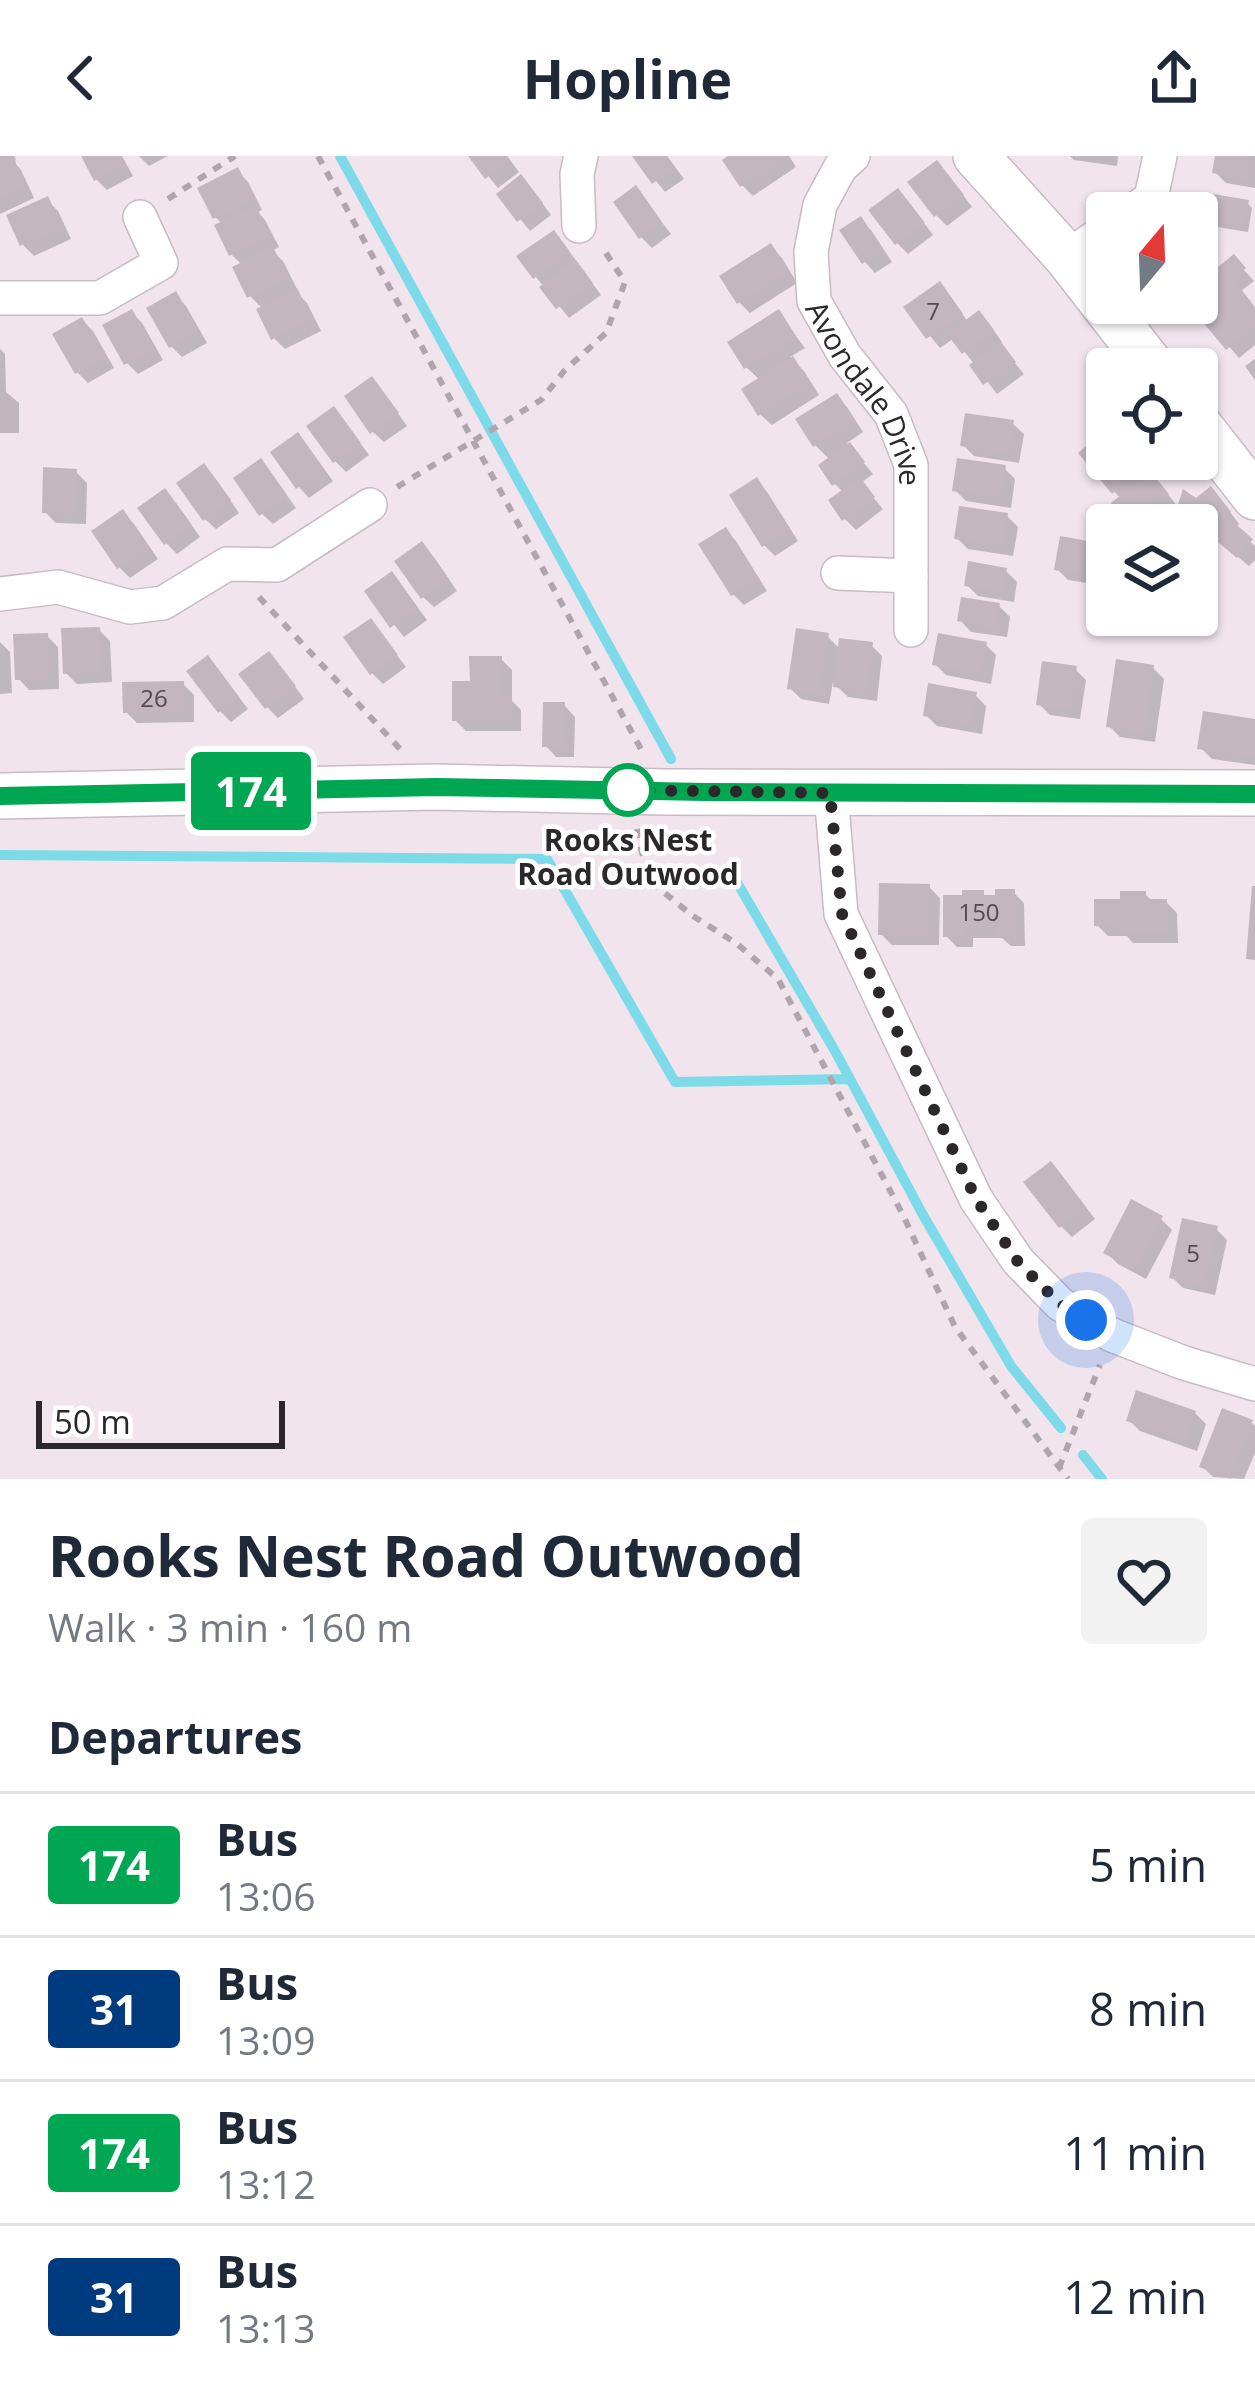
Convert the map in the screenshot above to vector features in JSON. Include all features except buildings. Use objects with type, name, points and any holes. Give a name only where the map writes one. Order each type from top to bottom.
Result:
[{"type":"street","name":"Avondale Drive","points":[[854,156],[840,168],[820,205],[811,252],[814,302],[845,356],[891,414],[911,465],[911,630]]},
{"type":"street","points":[[976,156],[1066,257],[1138,348]]},
{"type":"street","points":[[1152,192],[1160,156]]},
{"type":"street","points":[[574,162],[586,230]]},
{"type":"street","points":[[0,298],[100,298],[161,263],[140,218]]},
{"type":"street","points":[[1066,257],[1086,243]]},
{"type":"street","points":[[1218,450],[1255,497]]},
{"type":"street","points":[[0,594],[58,587],[130,607],[163,603],[227,564],[277,565],[370,505]]},
{"type":"street","points":[[838,573],[911,576]]},
{"type":"street","points":[[0,796],[436,787],[1255,794]]},
{"type":"street","points":[[830,793],[842,914],[976,1199],[1018,1262],[1060,1304],[1112,1336],[1184,1364],[1255,1384]]},
{"type":"path","points":[[140,218],[235,156]]},
{"type":"path","points":[[318,156],[473,442],[647,790],[642,853],[656,886],[778,979],[903,1215],[955,1327],[1068,1479]]},
{"type":"path","points":[[370,505],[542,400],[565,370],[606,333],[625,282],[586,230]]},
{"type":"path","points":[[227,564],[436,787]]},
{"type":"path","points":[[1059,1468],[1112,1336]]},
{"type":"waterway","points":[[340,156],[671,759]]},
{"type":"waterway","points":[[0,855],[547,859],[675,1082],[850,1079]]},
{"type":"waterway","points":[[735,879],[1011,1366],[1061,1428]]},
{"type":"waterway","points":[[1083,1455],[1102,1479]]},
{"type":"bus line","name":"174","points":[[0,796],[436,787],[1255,794]]},
{"type":"place","name":"Rooks Nest Road Outwood","points":[[628,790]]},
{"type":"route","points":[[628,790],[830,793],[842,914],[976,1199],[1018,1262],[1060,1304],[1086,1320]]}]
